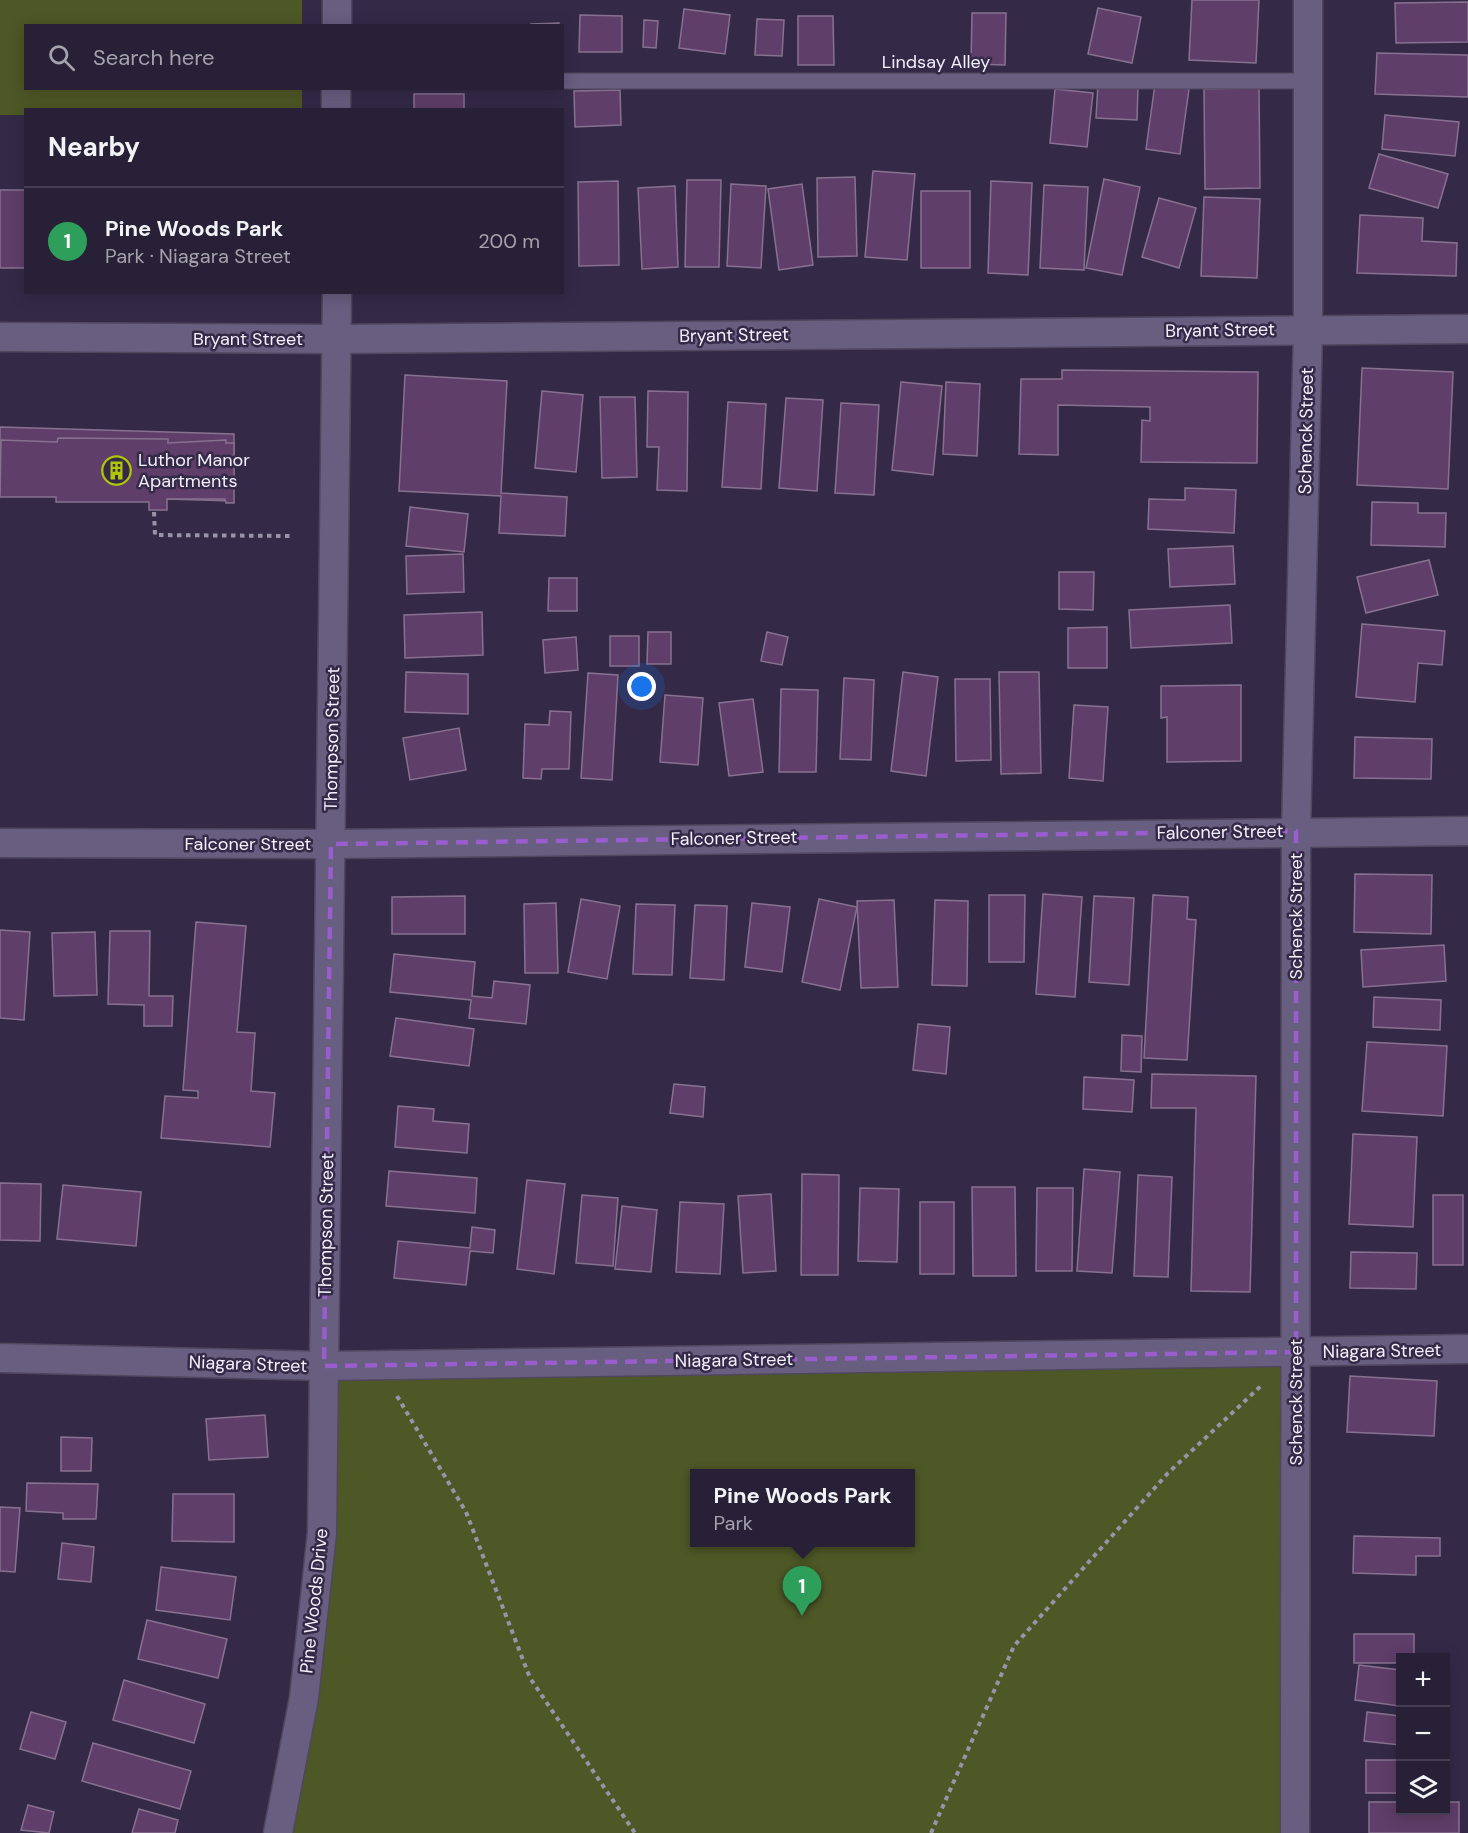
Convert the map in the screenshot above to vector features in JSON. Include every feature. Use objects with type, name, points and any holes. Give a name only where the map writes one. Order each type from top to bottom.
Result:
[{"type":"street","points":[[337,0],[337,24]]},
{"type":"street","name":"Schenck Street","points":[[1295,1833],[1296,831],[1308,329],[1308,0]]},
{"type":"street","points":[[336,90],[336,108]]},
{"type":"street","name":"Thompson Street","points":[[324,1366],[337,294]]},
{"type":"street","name":"Bryant Street","points":[[0,337],[337,339],[1468,329]]},
{"type":"street","name":"Falconer Street","points":[[0,843],[331,844],[1296,831],[1468,831]]},
{"type":"street","name":"Niagara Street","points":[[0,1358],[324,1366],[1468,1349]]},
{"type":"street","name":"Pine Woods Drive","points":[[278,1833],[304,1698],[322,1533],[324,1366]]},
{"type":"lane","name":"Lindsay Alley","points":[[564,81],[1308,81]]},
{"type":"path","points":[[154,512],[155,535],[293,536]]},
{"type":"path","points":[[932,1833],[1014,1646],[1168,1473],[1296,1352]]},
{"type":"path","points":[[378,1365],[466,1512],[530,1678],[635,1833]]},
{"type":"highlighted area","points":[[1296,831],[1296,1352],[324,1366],[331,844]]},
{"type":"green space","points":[[0,0],[302,0],[302,24],[24,24],[24,90],[302,90],[302,108],[24,108],[24,115],[0,115]]},
{"type":"green space","points":[[1296,1352],[1285,1833],[278,1833],[324,1366]]},
{"type":"building","points":[[1192,0],[1259,0],[1256,63],[1189,60]]},
{"type":"building","points":[[1468,2],[1468,42],[1396,43],[1395,3]]},
{"type":"building","points":[[1098,8],[1141,17],[1132,63],[1088,54]]},
{"type":"building","points":[[684,9],[730,15],[725,54],[679,48]]},
{"type":"building","points":[[972,13],[1006,13],[1005,65],[971,64]]},
{"type":"building","points":[[580,15],[622,16],[622,52],[579,52]]},
{"type":"building","points":[[798,16],[833,16],[834,65],[798,65]]},
{"type":"building","points":[[757,19],[784,20],[782,56],[755,55]]},
{"type":"building","points":[[644,20],[658,21],[656,48],[643,47]]},
{"type":"building","points":[[1377,53],[1468,55],[1468,97],[1375,94]]},
{"type":"building","points":[[1098,84],[1138,86],[1137,120],[1096,118]]},
{"type":"building","points":[[1155,84],[1189,89],[1180,154],[1146,149]]},
{"type":"building","points":[[1259,88],[1260,188],[1205,189],[1204,89]]},
{"type":"building","points":[[1055,89],[1093,93],[1087,147],[1050,143]]},
{"type":"building","points":[[620,90],[621,125],[575,127],[574,91]]},
{"type":"building","points":[[414,94],[464,94],[464,108],[414,108]]},
{"type":"building","points":[[1385,115],[1459,122],[1455,156],[1382,149]]},
{"type":"building","points":[[1379,154],[1448,174],[1438,208],[1369,188]]},
{"type":"building","points":[[873,171],[915,174],[907,260],[865,257]]},
{"type":"building","points":[[855,177],[857,256],[818,257],[817,178]]},
{"type":"building","points":[[1104,179],[1140,187],[1122,275],[1086,268]]},
{"type":"building","points":[[687,180],[721,180],[719,267],[685,267]]},
{"type":"building","points":[[618,181],[619,265],[579,266],[578,182]]},
{"type":"building","points":[[991,181],[1032,183],[1028,275],[988,273]]},
{"type":"building","points":[[731,184],[766,186],[761,268],[727,266]]},
{"type":"building","points":[[802,184],[813,265],[779,270],[768,189]]},
{"type":"building","points":[[1044,185],[1088,187],[1084,270],[1040,268]]},
{"type":"building","points":[[675,186],[678,267],[642,269],[638,188]]},
{"type":"building","points":[[0,190],[24,190],[24,268],[0,268]]},
{"type":"building","points":[[921,191],[970,191],[970,268],[921,268]]},
{"type":"building","points":[[1204,197],[1260,199],[1257,278],[1201,276]]},
{"type":"building","points":[[1159,198],[1196,208],[1179,268],[1142,257]]},
{"type":"building","points":[[1360,215],[1423,218],[1422,241],[1457,243],[1456,276],[1357,273]]},
{"type":"building","points":[[1362,368],[1453,372],[1448,489],[1357,485]]},
{"type":"building","points":[[1062,370],[1258,372],[1257,463],[1141,462],[1142,420],[1150,421],[1150,407],[1058,405],[1058,455],[1019,454],[1021,379],[1062,379]]},
{"type":"building","points":[[405,375],[507,381],[501,493],[567,497],[565,536],[499,533],[501,496],[399,491]]},
{"type":"building","points":[[901,382],[942,386],[933,475],[892,470]]},
{"type":"building","points":[[946,382],[980,384],[977,456],[943,454]]},
{"type":"building","points":[[542,391],[583,395],[576,472],[535,468]]},
{"type":"building","points":[[648,391],[688,392],[687,491],[657,490],[659,447],[647,447]]},
{"type":"building","points":[[600,397],[635,397],[637,477],[602,478]]},
{"type":"building","points":[[786,398],[823,400],[817,491],[779,488]]},
{"type":"building","points":[[728,402],[766,404],[761,489],[722,487]]},
{"type":"building","points":[[841,403],[879,405],[874,495],[835,493]]},
{"type":"building","name":"Luthor Manor Apartments","points":[[0,427],[234,434],[233,501],[0,494]]},
{"type":"building","name":"Luthor Manor Apartments","points":[[58,438],[168,439],[168,443],[226,440],[226,443],[234,443],[234,503],[226,503],[225,499],[167,499],[167,510],[149,510],[149,502],[56,502],[56,497],[0,497],[1,440],[57,442]]},
{"type":"building","points":[[1185,488],[1236,490],[1234,533],[1148,529],[1149,499],[1185,500]]},
{"type":"building","points":[[1372,502],[1418,503],[1418,513],[1446,513],[1445,547],[1371,545]]},
{"type":"building","points":[[410,507],[468,514],[464,552],[406,546]]},
{"type":"building","points":[[1233,546],[1235,584],[1170,587],[1168,549]]},
{"type":"building","points":[[463,554],[464,592],[407,594],[406,556]]},
{"type":"building","points":[[1429,560],[1438,595],[1366,613],[1357,577]]},
{"type":"building","points":[[1059,572],[1094,572],[1093,610],[1059,609]]},
{"type":"building","points":[[549,578],[577,578],[577,611],[548,611]]},
{"type":"building","points":[[1230,605],[1232,643],[1131,648],[1129,610]]},
{"type":"building","points":[[482,612],[483,655],[405,658],[404,615]]},
{"type":"building","points":[[1362,624],[1445,631],[1442,665],[1418,663],[1415,702],[1356,697]]},
{"type":"building","points":[[1107,627],[1107,668],[1068,668],[1068,628]]},
{"type":"building","points":[[648,632],[671,632],[671,664],[647,664]]},
{"type":"building","points":[[767,632],[788,637],[782,665],[761,661]]},
{"type":"building","points":[[610,636],[639,636],[639,666],[610,666]]},
{"type":"building","points":[[576,637],[578,670],[545,673],[543,640]]},
{"type":"building","points":[[406,672],[468,674],[468,714],[405,712]]},
{"type":"building","points":[[903,672],[938,677],[926,776],[891,771]]},
{"type":"building","points":[[999,672],[1039,672],[1041,773],[1001,774]]},
{"type":"building","points":[[588,673],[618,675],[612,780],[581,778]]},
{"type":"building","points":[[844,678],[874,680],[871,760],[840,759]]},
{"type":"building","points":[[955,679],[990,679],[991,760],[956,761]]},
{"type":"building","points":[[1241,685],[1241,761],[1167,762],[1167,717],[1161,718],[1161,686]]},
{"type":"building","points":[[781,689],[818,690],[816,772],[779,772]]},
{"type":"building","points":[[665,695],[703,698],[698,765],[660,762]]},
{"type":"building","points":[[753,699],[763,772],[729,776],[719,703]]},
{"type":"building","points":[[1074,705],[1108,707],[1103,781],[1069,778]]},
{"type":"building","points":[[550,711],[571,712],[569,769],[542,769],[541,779],[523,778],[525,724],[549,725]]},
{"type":"building","points":[[459,728],[466,770],[410,780],[403,738]]},
{"type":"building","points":[[1355,737],[1432,739],[1431,779],[1354,778]]},
{"type":"building","points":[[1355,874],[1432,875],[1431,934],[1354,932]]},
{"type":"building","points":[[1043,894],[1082,897],[1075,997],[1036,994]]},
{"type":"building","points":[[989,895],[1025,895],[1024,962],[989,962]]},
{"type":"building","points":[[1153,895],[1188,897],[1187,919],[1196,920],[1187,1060],[1144,1058]]},
{"type":"building","points":[[465,896],[465,934],[392,934],[392,897]]},
{"type":"building","points":[[1094,896],[1134,898],[1129,985],[1089,982]]},
{"type":"building","points":[[581,899],[620,906],[607,979],[568,972]]},
{"type":"building","points":[[819,899],[857,907],[840,990],[802,982]]},
{"type":"building","points":[[894,900],[898,987],[861,988],[857,901]]},
{"type":"building","points":[[935,900],[968,901],[967,986],[932,985]]},
{"type":"building","points":[[556,903],[558,973],[525,973],[524,904]]},
{"type":"building","points":[[752,903],[790,907],[782,972],[745,967]]},
{"type":"building","points":[[636,904],[675,905],[672,975],[633,974]]},
{"type":"building","points":[[695,905],[727,906],[724,980],[690,978]]},
{"type":"building","points":[[196,922],[246,926],[237,1032],[255,1033],[251,1091],[275,1093],[270,1147],[161,1138],[165,1096],[198,1098],[198,1091],[183,1090]]},
{"type":"building","points":[[0,930],[30,932],[24,1020],[0,1018]]},
{"type":"building","points":[[110,931],[150,931],[149,996],[173,996],[172,1026],[144,1026],[144,1005],[108,1004]]},
{"type":"building","points":[[95,932],[97,995],[54,996],[52,933]]},
{"type":"building","points":[[1444,945],[1446,981],[1363,987],[1361,950]]},
{"type":"building","points":[[394,954],[475,962],[472,996],[492,998],[494,981],[530,985],[526,1024],[469,1018],[471,1000],[390,992]]},
{"type":"building","points":[[1374,997],[1441,1000],[1440,1030],[1373,1027]]},
{"type":"building","points":[[396,1018],[474,1029],[469,1066],[390,1056]]},
{"type":"building","points":[[918,1024],[950,1027],[946,1074],[913,1070]]},
{"type":"building","points":[[1122,1035],[1142,1036],[1141,1072],[1121,1071]]},
{"type":"building","points":[[1367,1042],[1447,1046],[1443,1116],[1362,1111]]},
{"type":"building","points":[[1152,1074],[1256,1076],[1250,1292],[1191,1291],[1196,1108],[1151,1108]]},
{"type":"building","points":[[1084,1077],[1134,1080],[1132,1112],[1083,1109]]},
{"type":"building","points":[[674,1084],[705,1087],[703,1117],[670,1113]]},
{"type":"building","points":[[398,1106],[434,1109],[433,1121],[469,1124],[467,1153],[395,1147]]},
{"type":"building","points":[[1353,1134],[1417,1137],[1413,1227],[1349,1224]]},
{"type":"building","points":[[1084,1169],[1120,1172],[1112,1273],[1077,1271]]},
{"type":"building","points":[[389,1171],[477,1178],[475,1213],[386,1206]]},
{"type":"building","points":[[802,1174],[839,1175],[838,1275],[801,1275]]},
{"type":"building","points":[[1138,1175],[1172,1177],[1168,1277],[1134,1276]]},
{"type":"building","points":[[527,1180],[565,1184],[554,1274],[517,1269]]},
{"type":"building","points":[[0,1183],[41,1184],[40,1241],[0,1240]]},
{"type":"building","points":[[63,1185],[141,1192],[136,1246],[57,1239]]},
{"type":"building","points":[[972,1187],[1015,1187],[1016,1276],[973,1276]]},
{"type":"building","points":[[860,1188],[899,1189],[897,1262],[858,1261]]},
{"type":"building","points":[[1037,1188],[1073,1188],[1072,1271],[1036,1271]]},
{"type":"building","points":[[771,1194],[776,1271],[743,1273],[738,1196]]},
{"type":"building","points":[[582,1195],[618,1198],[613,1266],[576,1263]]},
{"type":"building","points":[[1433,1195],[1463,1195],[1463,1265],[1433,1265]]},
{"type":"building","points":[[680,1202],[724,1204],[720,1274],[676,1272]]},
{"type":"building","points":[[920,1202],[954,1202],[954,1274],[920,1274]]},
{"type":"building","points":[[622,1206],[657,1210],[651,1272],[615,1269]]},
{"type":"building","points":[[472,1227],[495,1230],[493,1253],[470,1251],[466,1285],[394,1278],[398,1241],[470,1248]]},
{"type":"building","points":[[1351,1252],[1417,1253],[1416,1289],[1350,1288]]},
{"type":"building","points":[[1350,1376],[1437,1381],[1434,1436],[1347,1432]]},
{"type":"building","points":[[265,1415],[268,1457],[209,1460],[206,1419]]},
{"type":"building","points":[[61,1437],[92,1438],[91,1471],[61,1471]]},
{"type":"building","points":[[27,1483],[98,1484],[96,1519],[63,1519],[63,1513],[26,1511]]},
{"type":"building","points":[[173,1494],[234,1494],[234,1542],[172,1541]]},
{"type":"building","points":[[0,1507],[20,1508],[15,1572],[0,1571]]},
{"type":"building","points":[[1354,1536],[1440,1538],[1440,1556],[1416,1556],[1416,1575],[1353,1573]]},
{"type":"building","points":[[62,1543],[94,1547],[91,1582],[58,1579]]},
{"type":"building","points":[[161,1567],[236,1577],[230,1620],[156,1610]]},
{"type":"building","points":[[147,1620],[227,1639],[218,1678],[138,1659]]},
{"type":"building","points":[[1354,1634],[1414,1634],[1414,1653],[1396,1653],[1396,1663],[1354,1663]]},
{"type":"building","points":[[1359,1665],[1396,1670],[1396,1705],[1355,1700]]},
{"type":"building","points":[[124,1680],[205,1704],[194,1743],[113,1720]]},
{"type":"building","points":[[31,1712],[66,1722],[55,1759],[20,1749]]},
{"type":"building","points":[[1367,1712],[1396,1716],[1396,1745],[1364,1741]]},
{"type":"building","points":[[93,1743],[191,1771],[180,1809],[82,1781]]},
{"type":"building","points":[[1366,1760],[1396,1760],[1396,1793],[1366,1793]]},
{"type":"building","points":[[1369,1802],[1396,1802],[1396,1815],[1450,1815],[1450,1802],[1459,1802],[1459,1833],[1369,1833]]},
{"type":"building","points":[[28,1805],[54,1812],[49,1833],[21,1830]]},
{"type":"building","points":[[139,1809],[178,1820],[175,1833],[132,1833]]},
{"type":"place","name":"Luthor Manor Apartments","points":[[117,470]]},
{"type":"place","name":"Pine Woods Park","points":[[802,1616]]}]
